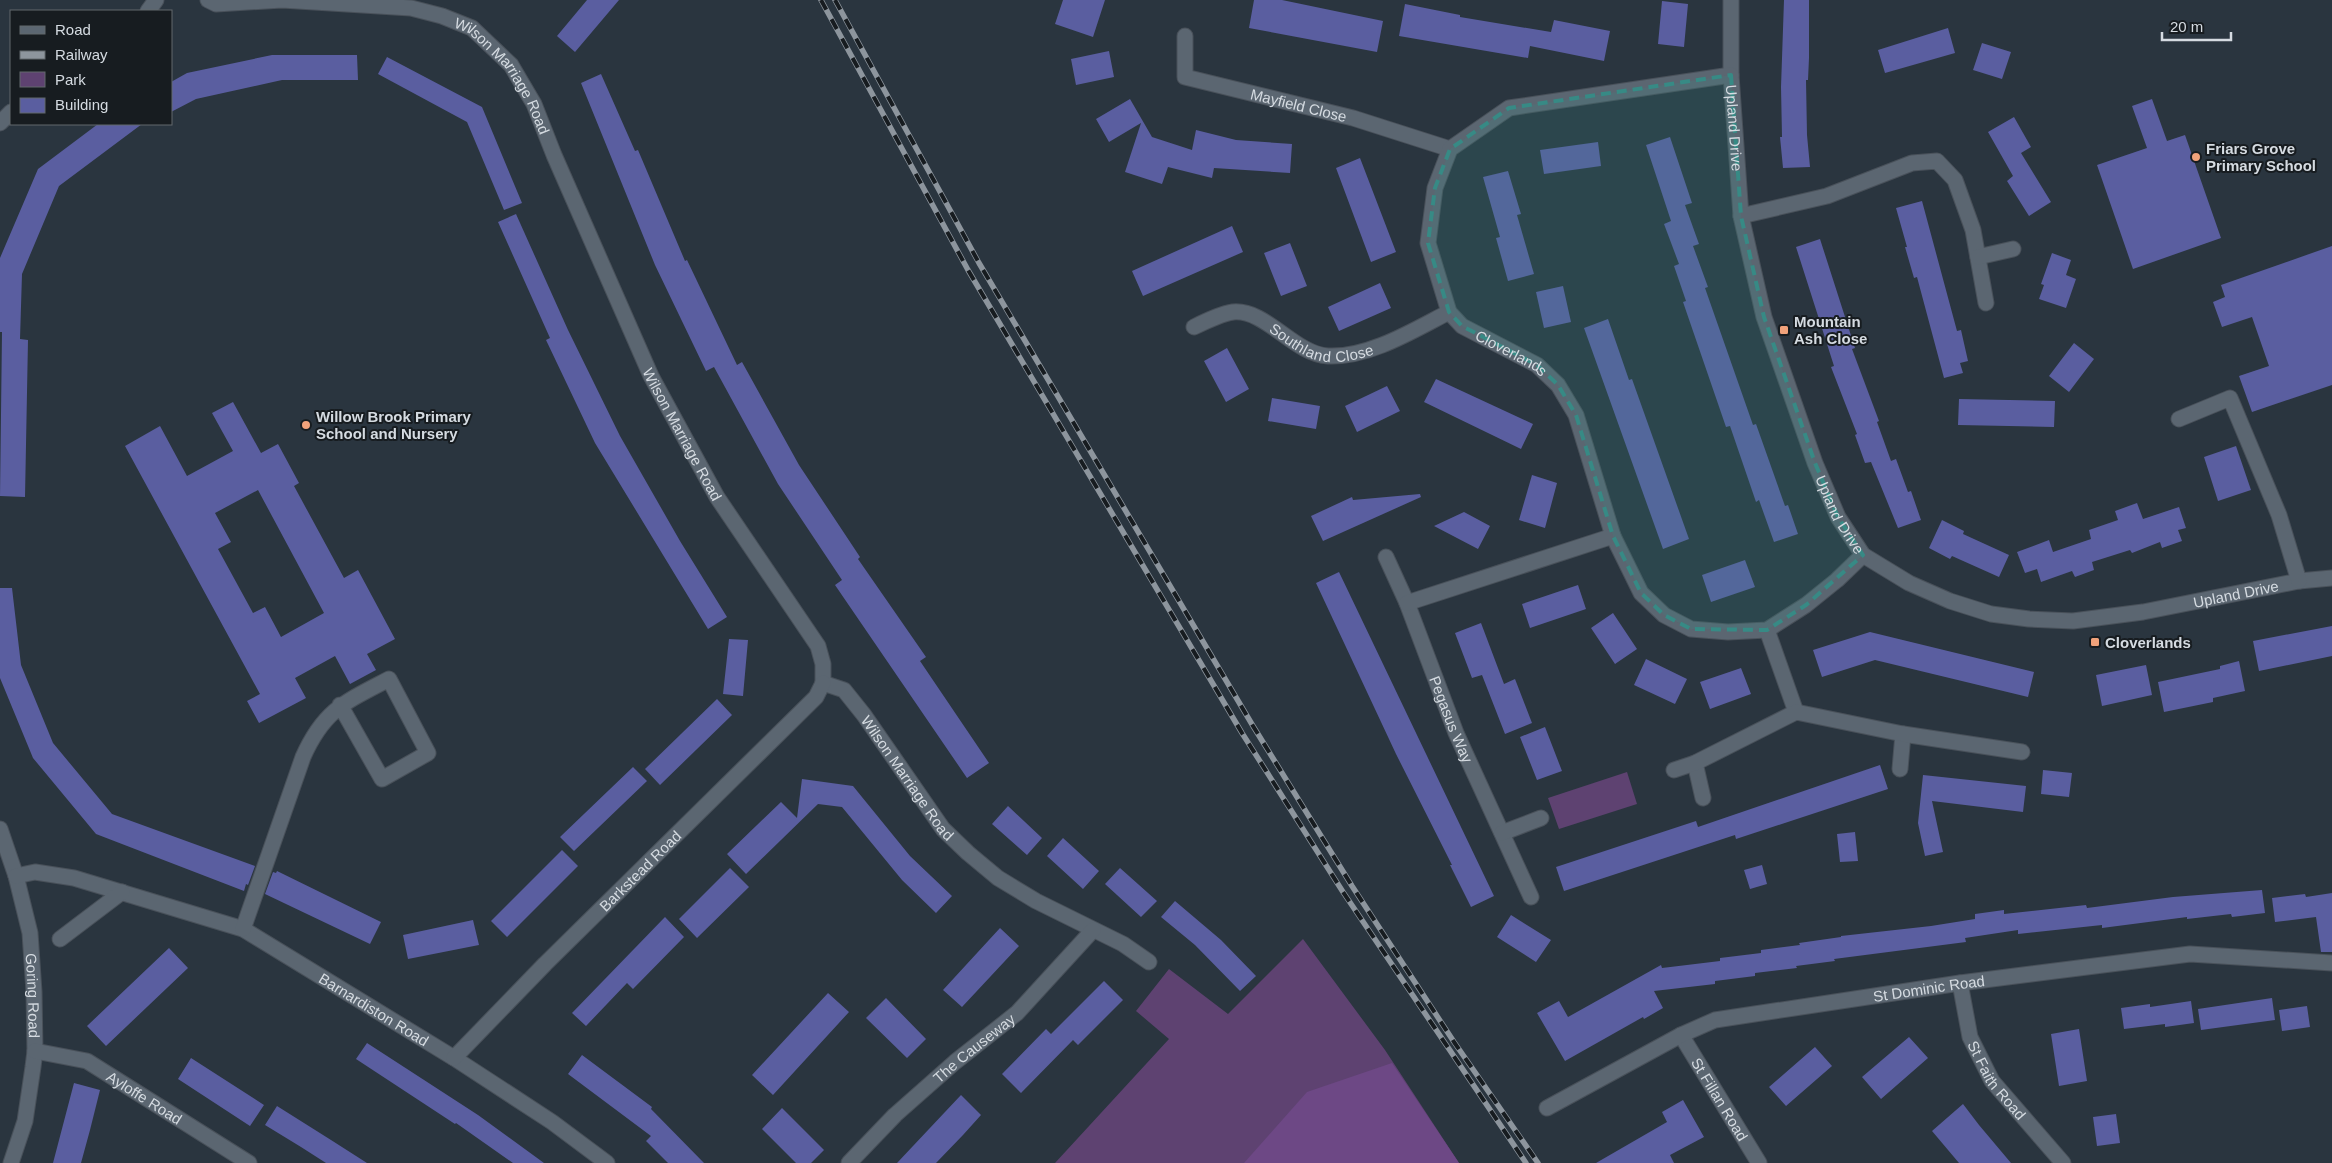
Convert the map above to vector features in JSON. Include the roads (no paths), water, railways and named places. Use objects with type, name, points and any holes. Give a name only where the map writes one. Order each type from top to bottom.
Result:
[{"type":"street","name":"Wilson Marriage Road","points":[[208,0],[216,4],[282,0],[411,8],[442,16],[472,28],[511,65],[534,104],[554,155],[651,376],[717,498],[818,646],[824,664],[823,683],[844,690],[864,715],[943,829],[968,853],[998,878],[1036,902],[1123,944],[1149,962]]},
{"type":"street","name":"Upland Drive","points":[[1731,0],[1731,75],[1741,216],[1764,318],[1814,463],[1838,517],[1863,555],[1909,583],[1950,601],[1991,614],[2029,620],[2073,621],[2143,612],[2299,581],[2332,578]]},
{"type":"street","name":"Mayfield Close","points":[[1185,36],[1184,77],[1353,118],[1450,149]]},
{"type":"street","points":[[1448,312],[1428,242],[1435,188],[1450,149],[1510,108],[1731,75]]},
{"type":"street","points":[[0,123],[10,113]]},
{"type":"street","points":[[1741,216],[1827,196],[1912,163],[1937,161],[1956,180],[1974,230],[1986,303]]},
{"type":"street","points":[[1978,257],[2013,250]]},
{"type":"street","name":"Southland Close","points":[[1194,327],[1234,312],[1252,315],[1304,348],[1326,356],[1349,356],[1401,337],[1448,312]]},
{"type":"street","name":"Cloverlands","points":[[1448,312],[1462,326],[1537,365],[1558,385],[1576,416],[1613,536],[1641,593],[1664,615],[1691,629],[1728,632],[1767,630],[1806,605],[1837,580],[1863,555]]},
{"type":"street","points":[[2179,420],[2230,398],[2279,515],[2299,581]]},
{"type":"street","points":[[1406,603],[1613,536]]},
{"type":"street","name":"Pegasus Way","points":[[1386,557],[1406,603],[1456,733],[1530,897]]},
{"type":"street","points":[[1767,630],[1796,712]]},
{"type":"street","points":[[243,928],[302,757],[313,733],[340,705],[389,678],[428,753],[382,779],[340,705]]},
{"type":"street","name":"Barkstead Road","points":[[454,1058],[545,964],[816,697],[823,683]]},
{"type":"street","points":[[1674,770],[1695,763],[1796,712],[1902,734],[2022,752]]},
{"type":"street","points":[[1900,769],[1902,734]]},
{"type":"street","points":[[1695,763],[1703,798]]},
{"type":"street","points":[[1502,833],[1541,818]]},
{"type":"street","name":"Goring Road","points":[[0,829],[16,876],[30,933],[34,992],[35,1051],[25,1121],[11,1163]]},
{"type":"street","name":"Barnardiston Road","points":[[16,876],[36,872],[74,878],[243,928],[454,1058],[552,1122],[607,1163]]},
{"type":"street","points":[[60,939],[122,892]]},
{"type":"street","name":"The Causeway","points":[[849,1163],[895,1115],[955,1062],[1018,1013],[1093,930]]},
{"type":"street","name":"St Dominic Road","points":[[1547,1108],[1681,1035],[1714,1020],[1960,983],[2190,954],[2332,963]]},
{"type":"street","name":"St Faith Road","points":[[1960,983],[1970,1037],[1992,1081],[2063,1163]]},
{"type":"street","name":"St Fillan Road","points":[[1681,1035],[1759,1163]]},
{"type":"street","name":"Ayloffe Road","points":[[35,1051],[88,1061],[249,1163]]},
{"type":"railway","points":[[821,0],[968,270],[1242,733],[1343,892],[1526,1163]]},
{"type":"railway","points":[[835,0],[979,263],[1253,726],[1352,886],[1454,1042],[1538,1163]]},
{"type":"place","name":"Friars Grove Primary School","points":[[2196,157]]},
{"type":"place","name":"Mountain Ash Close","points":[[1784,330]]},
{"type":"place","name":"Willow Brook Primary School and Nursery","points":[[306,425]]},
{"type":"place","name":"Cloverlands","points":[[2095,642]]}]
